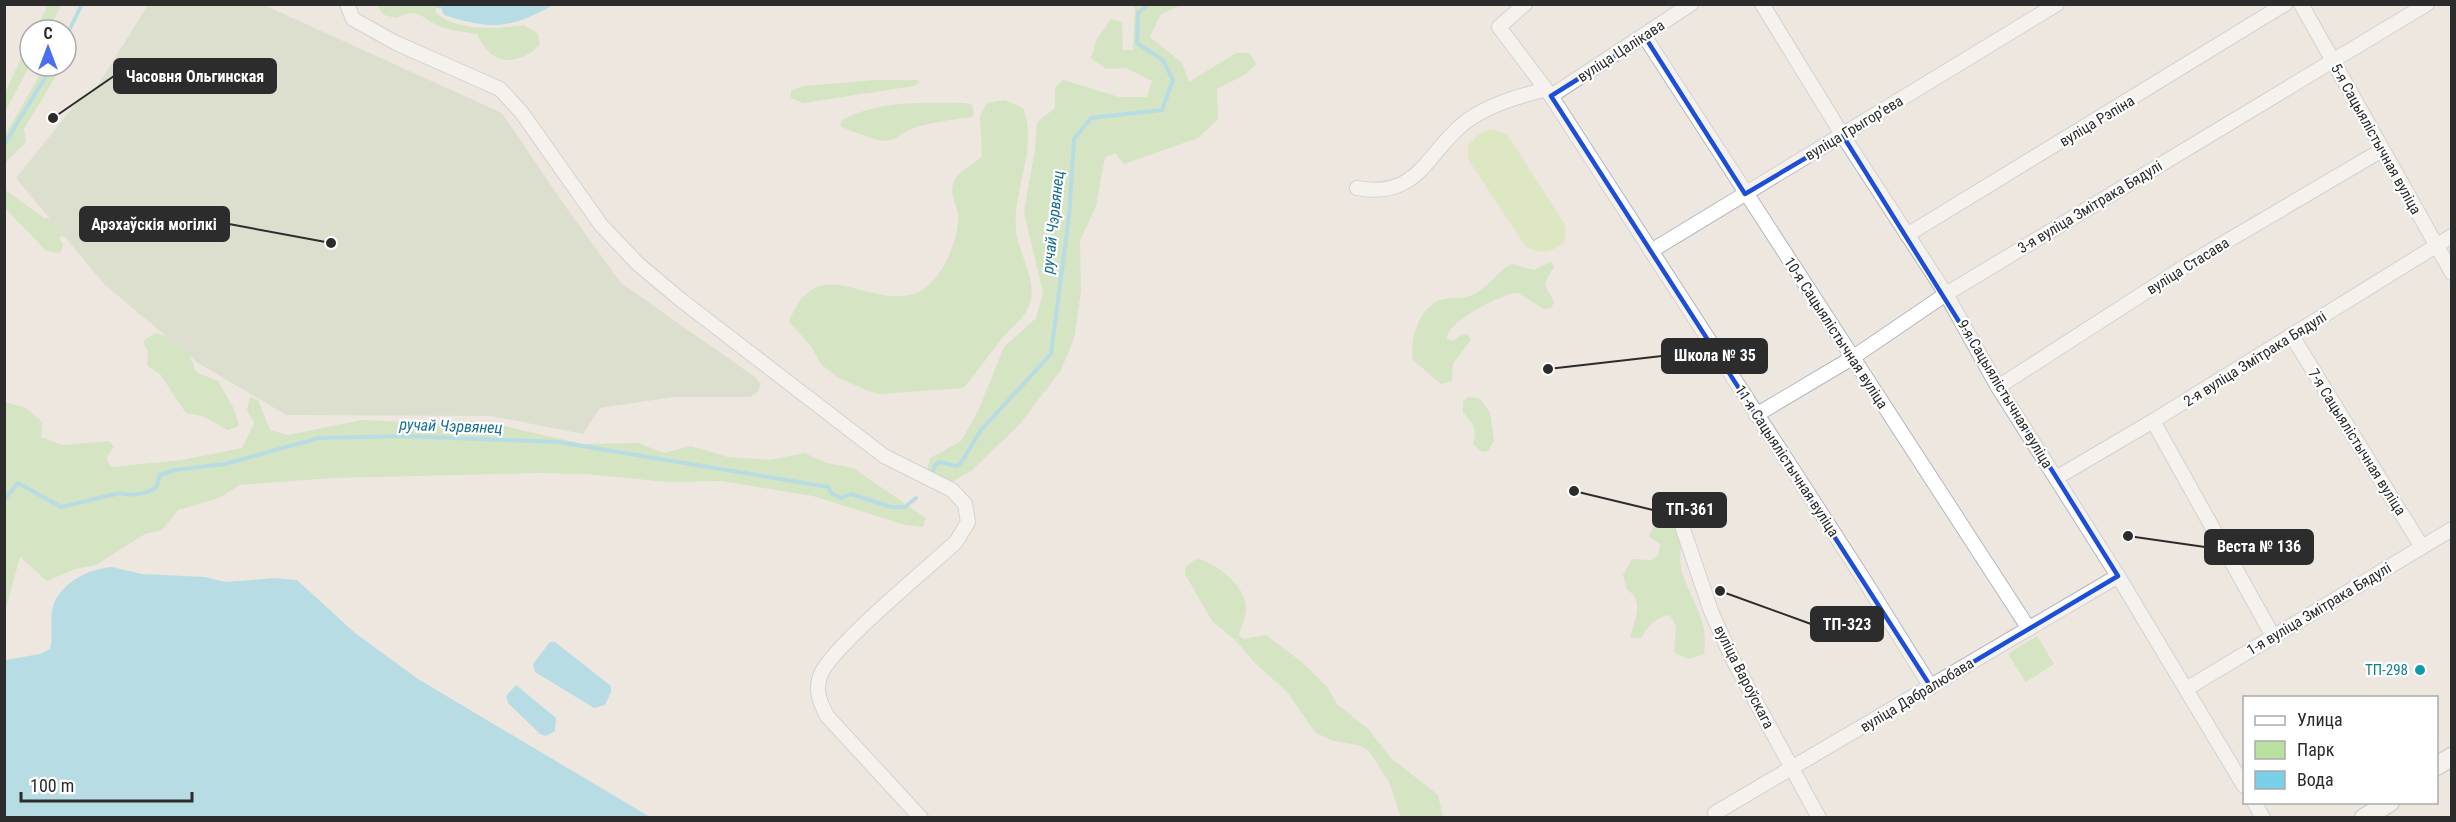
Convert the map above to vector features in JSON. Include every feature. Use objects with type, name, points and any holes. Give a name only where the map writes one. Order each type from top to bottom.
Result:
[{"type":"main road","points":[[2438,765],[2451,757]]},
{"type":"main road","points":[[2438,773],[2451,765]]},
{"type":"main road","points":[[2353,818],[2375,804]]},
{"type":"main road","points":[[2364,818],[2387,804]]},
{"type":"street","points":[[347,4],[353,19],[396,43],[500,89],[522,113],[601,225],[638,264],[681,300],[884,456],[952,490],[965,504],[968,522],[956,542],[844,645],[820,675],[817,695],[827,716],[921,818]]},
{"type":"street","name":"11-я Сацыялістычная вуліца","points":[[1525,4],[1499,27],[1548,93],[1931,687]]},
{"type":"street","name":"вуліца Цалікава","points":[[1358,188],[1391,190],[1415,176],[1468,121],[1511,98],[1548,93],[1644,37],[1691,4]]},
{"type":"street","name":"9-я Сацыялістычная вуліца","points":[[1762,4],[1843,136],[1946,294],[1998,387],[2118,576],[2243,784]]},
{"type":"street","name":"вуліца Грыгорʼева","points":[[1651,251],[2057,4]]},
{"type":"street","name":"вуліца Рэпіна","points":[[1907,235],[2285,4]]},
{"type":"street","name":"5-я Сацыялістычная вуліца","points":[[2301,4],[2451,273]]},
{"type":"street","name":"3-я вуліца Змітрака Бядулі","points":[[1756,414],[1852,358],[1946,294],[2427,4]]},
{"type":"street","name":"10-я Сацыялістычная вуліца","points":[[1644,37],[2029,629]]},
{"type":"street","name":"вуліца Стасава","points":[[1998,387],[2195,260],[2382,150]]},
{"type":"street","name":"2-я вуліца Змітрака Бядулі","points":[[2056,478],[2292,336],[2451,236]]},
{"type":"street","name":"7-я Сацыялістычная вуліца","points":[[2292,336],[2422,547]]},
{"type":"street","points":[[2153,421],[2273,636]]},
{"type":"street","name":"вуліца Вароўскага","points":[[1683,529],[1715,620],[1819,818]]},
{"type":"street","name":"1-я вуліца Змітрака Бядулі","points":[[2186,689],[2451,529]]},
{"type":"street","name":"вуліца Дабралюбава","points":[[1715,813],[1792,770],[2118,576]]},
{"type":"street","points":[[2255,804],[2263,818]]},
{"type":"highlighted area","points":[[1645,37],[1745,194],[1843,136],[2118,576],[1931,687],[1551,96]]},
{"type":"green space","points":[[48,5],[61,5],[55,18],[41,18]]},
{"type":"green space","points":[[148,5],[264,5],[502,113],[621,283],[755,377],[761,384],[758,392],[750,397],[674,397],[600,408],[583,434],[491,416],[286,415],[198,363],[104,284],[16,178],[77,102],[96,88]]},
{"type":"green space","points":[[377,5],[435,5],[436,13],[445,19],[478,28],[524,25],[538,34],[540,45],[522,57],[505,60],[489,52],[477,34],[444,28],[415,13],[396,18],[384,15]]},
{"type":"green space","points":[[1135,5],[1182,5],[1161,14],[1150,37],[1182,63],[1189,82],[1236,53],[1250,53],[1256,64],[1246,74],[1217,89],[1218,119],[1198,138],[1124,164],[1115,153],[1105,157],[1096,206],[1080,241],[1081,291],[1074,339],[1061,370],[1019,425],[971,471],[945,486],[927,471],[930,458],[961,441],[978,411],[1004,347],[1036,318],[1043,293],[1024,212],[1035,149],[1037,122],[1055,108],[1055,88],[1063,80],[1119,97],[1147,97],[1152,81],[1126,68],[1106,69],[1091,58],[1097,39],[1111,19],[1122,22],[1123,50],[1133,50]]},
{"type":"green space","points":[[18,65],[18,78],[23,78],[5,112],[5,93]]},
{"type":"green space","points":[[38,78],[55,78],[24,129],[26,142],[5,163],[5,135]]},
{"type":"green space","points":[[874,80],[918,80],[919,83],[914,86],[803,103],[791,98],[791,91],[804,86]]},
{"type":"green space","points":[[1005,100],[1023,108],[1027,123],[1027,154],[1018,200],[1016,230],[1030,278],[1031,297],[1027,311],[1003,337],[963,388],[879,394],[837,377],[821,364],[811,346],[789,322],[801,300],[814,288],[829,285],[845,286],[880,295],[898,296],[916,293],[933,281],[952,249],[958,226],[952,193],[953,185],[962,172],[982,156],[980,116],[987,103]]},
{"type":"green space","points":[[918,103],[972,105],[974,113],[972,117],[917,127],[889,141],[881,141],[840,126],[842,120],[887,106]]},
{"type":"green space","points":[[1490,129],[1507,134],[1564,223],[1566,231],[1564,243],[1541,252],[1526,247],[1468,159],[1468,146],[1478,135]]},
{"type":"green space","points":[[4,189],[44,218],[62,220],[80,245],[62,236],[59,238],[63,245],[60,253],[46,251],[5,208]]},
{"type":"green space","points":[[1551,262],[1554,267],[1545,282],[1554,303],[1551,308],[1544,309],[1518,293],[1512,293],[1463,318],[1449,332],[1447,339],[1452,341],[1468,334],[1471,340],[1453,363],[1452,381],[1441,384],[1413,360],[1413,342],[1418,324],[1428,308],[1436,302],[1472,295],[1512,264],[1534,270]]},
{"type":"green space","points":[[155,333],[177,341],[190,356],[196,372],[218,381],[234,409],[239,426],[228,430],[202,416],[186,413],[160,374],[147,366],[148,352],[143,341]]},
{"type":"green space","points":[[250,397],[258,400],[270,430],[288,435],[362,420],[448,424],[468,421],[495,424],[583,444],[638,443],[664,453],[691,446],[728,457],[770,460],[804,453],[827,463],[853,468],[926,518],[923,527],[905,525],[813,496],[721,481],[668,482],[585,474],[331,478],[240,485],[219,498],[178,510],[162,530],[145,534],[96,565],[75,569],[47,581],[20,557],[5,612],[5,402],[26,408],[42,422],[41,437],[62,445],[109,441],[114,447],[106,458],[111,467],[182,460],[242,448],[254,423],[247,410]]},
{"type":"green space","points":[[1469,397],[1479,398],[1490,412],[1494,441],[1488,451],[1482,452],[1473,444],[1474,427],[1463,413],[1463,401]]},
{"type":"green space","points":[[1664,517],[1672,524],[1680,537],[1683,575],[1699,613],[1704,632],[1704,654],[1688,659],[1674,652],[1676,626],[1670,615],[1652,623],[1641,638],[1630,638],[1637,606],[1633,594],[1627,589],[1623,575],[1632,559],[1651,560],[1658,555],[1660,544],[1649,537],[1655,522]]},
{"type":"green space","points":[[1200,559],[1224,572],[1242,593],[1246,611],[1239,635],[1243,639],[1266,635],[1303,663],[1328,688],[1337,704],[1368,729],[1391,758],[1438,795],[1443,817],[1401,817],[1389,782],[1369,751],[1358,745],[1333,741],[1316,733],[1287,692],[1255,663],[1235,640],[1212,621],[1185,574],[1185,568],[1194,560]]},
{"type":"green space","points":[[2037,636],[2054,664],[2026,682],[2008,654]]},
{"type":"water","points":[[439,4],[553,5],[512,23],[488,25],[444,15]]},
{"type":"water","points":[[112,567],[142,574],[205,577],[226,582],[274,578],[297,580],[355,633],[418,679],[650,817],[5,817],[5,660],[40,654],[50,649],[52,611],[60,593],[66,586],[83,575]]},
{"type":"water","points":[[550,642],[555,642],[611,686],[611,692],[605,705],[594,708],[535,672],[533,664]]},
{"type":"water","points":[[516,685],[556,718],[555,731],[546,736],[540,734],[508,703],[506,696]]},
{"type":"waterway","points":[[75,18],[82,4]]},
{"type":"waterway","points":[[434,4],[438,6]]},
{"type":"waterway","name":"ручай Чэрвянец","points":[[932,475],[935,465],[940,462],[956,466],[961,463],[981,430],[1051,354],[1069,216],[1074,139],[1091,118],[1162,110],[1173,80],[1163,60],[1137,43],[1138,13],[1149,4]]},
{"type":"waterway","points":[[4,145],[45,78]]},
{"type":"waterway","name":"ручай Чэрвянец","points":[[4,500],[18,483],[61,507],[120,493],[129,495],[143,493],[156,488],[160,475],[175,470],[225,464],[319,438],[404,436],[558,442],[828,487],[832,494],[841,498],[851,494],[891,507],[905,507],[916,498]]},
{"type":"place","name":"Часовня Ольгинская","points":[[53,118]]},
{"type":"place","name":"Арэхаўскія могілкі","points":[[331,243]]},
{"type":"place","name":"Школа № 35","points":[[1548,369]]},
{"type":"place","name":"ТП-361","points":[[1574,491]]},
{"type":"place","name":"Веста № 136","points":[[2128,536]]},
{"type":"place","name":"ТП-323","points":[[1720,591]]},
{"type":"place","name":"ТП-298","points":[[2420,670]]}]
